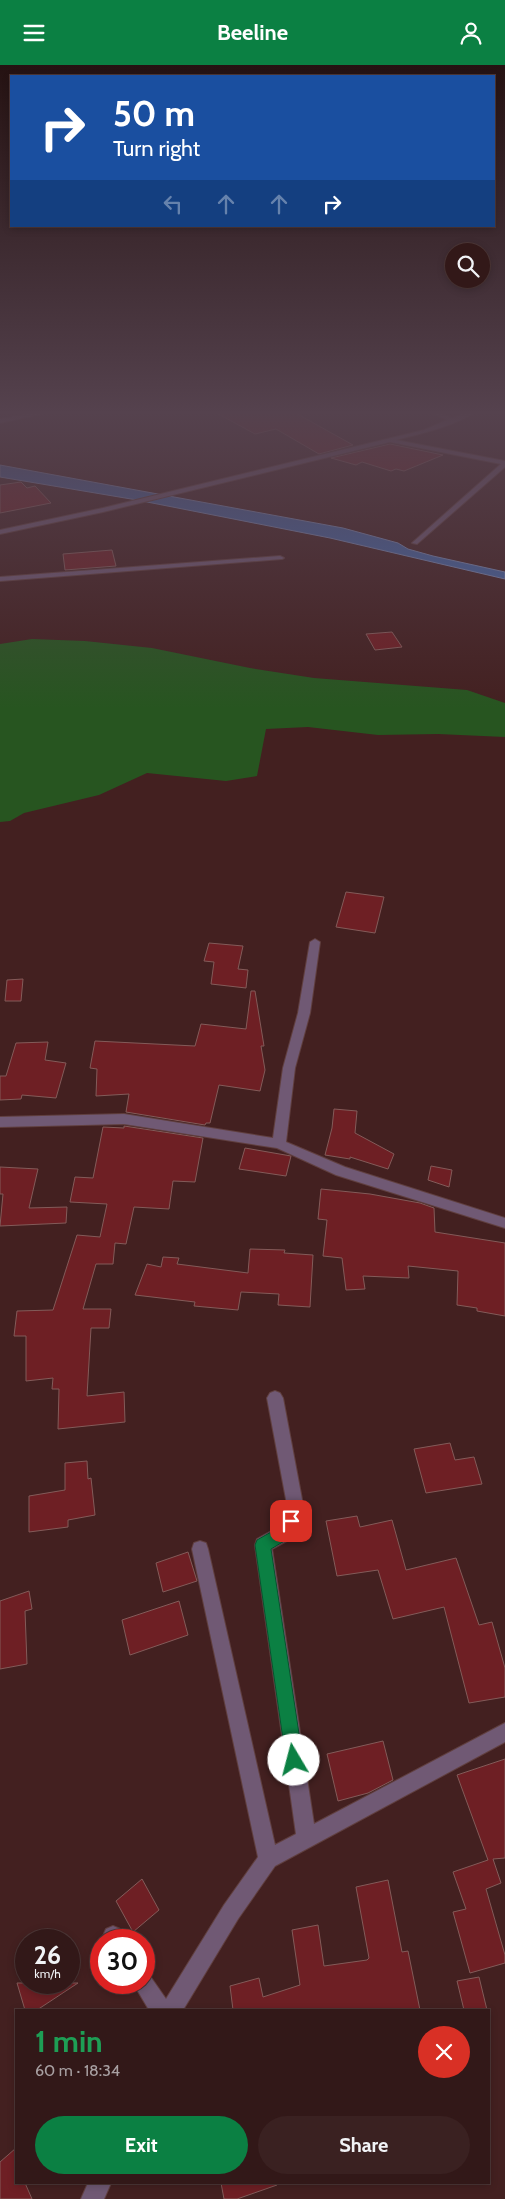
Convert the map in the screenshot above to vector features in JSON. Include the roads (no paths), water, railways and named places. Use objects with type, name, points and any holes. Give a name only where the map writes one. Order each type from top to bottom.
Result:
[{"type":"street","points":[[0,532],[100,511]]},
{"type":"street","points":[[415,543],[452,511]]},
{"type":"street","points":[[0,579],[280,558]]},
{"type":"street","points":[[279,1144],[289,1068],[304,1013],[315,942]]},
{"type":"street","points":[[0,1122],[124,1119],[279,1144],[341,1171],[505,1223]]},
{"type":"street","points":[[275,1398],[296,1510],[286,1532],[263,1545],[306,1838]]},
{"type":"street","points":[[200,1549],[268,1859]]},
{"type":"street","points":[[172,2009],[231,1912],[268,1859],[505,1732]]},
{"type":"street","points":[[150,1994],[160,2009]]},
{"type":"street","points":[[92,2199],[100,2184]]},
{"type":"water","points":[[191,511],[248,511],[343,528],[398,543],[408,549],[433,556],[505,572],[505,579],[330,538]]}]
